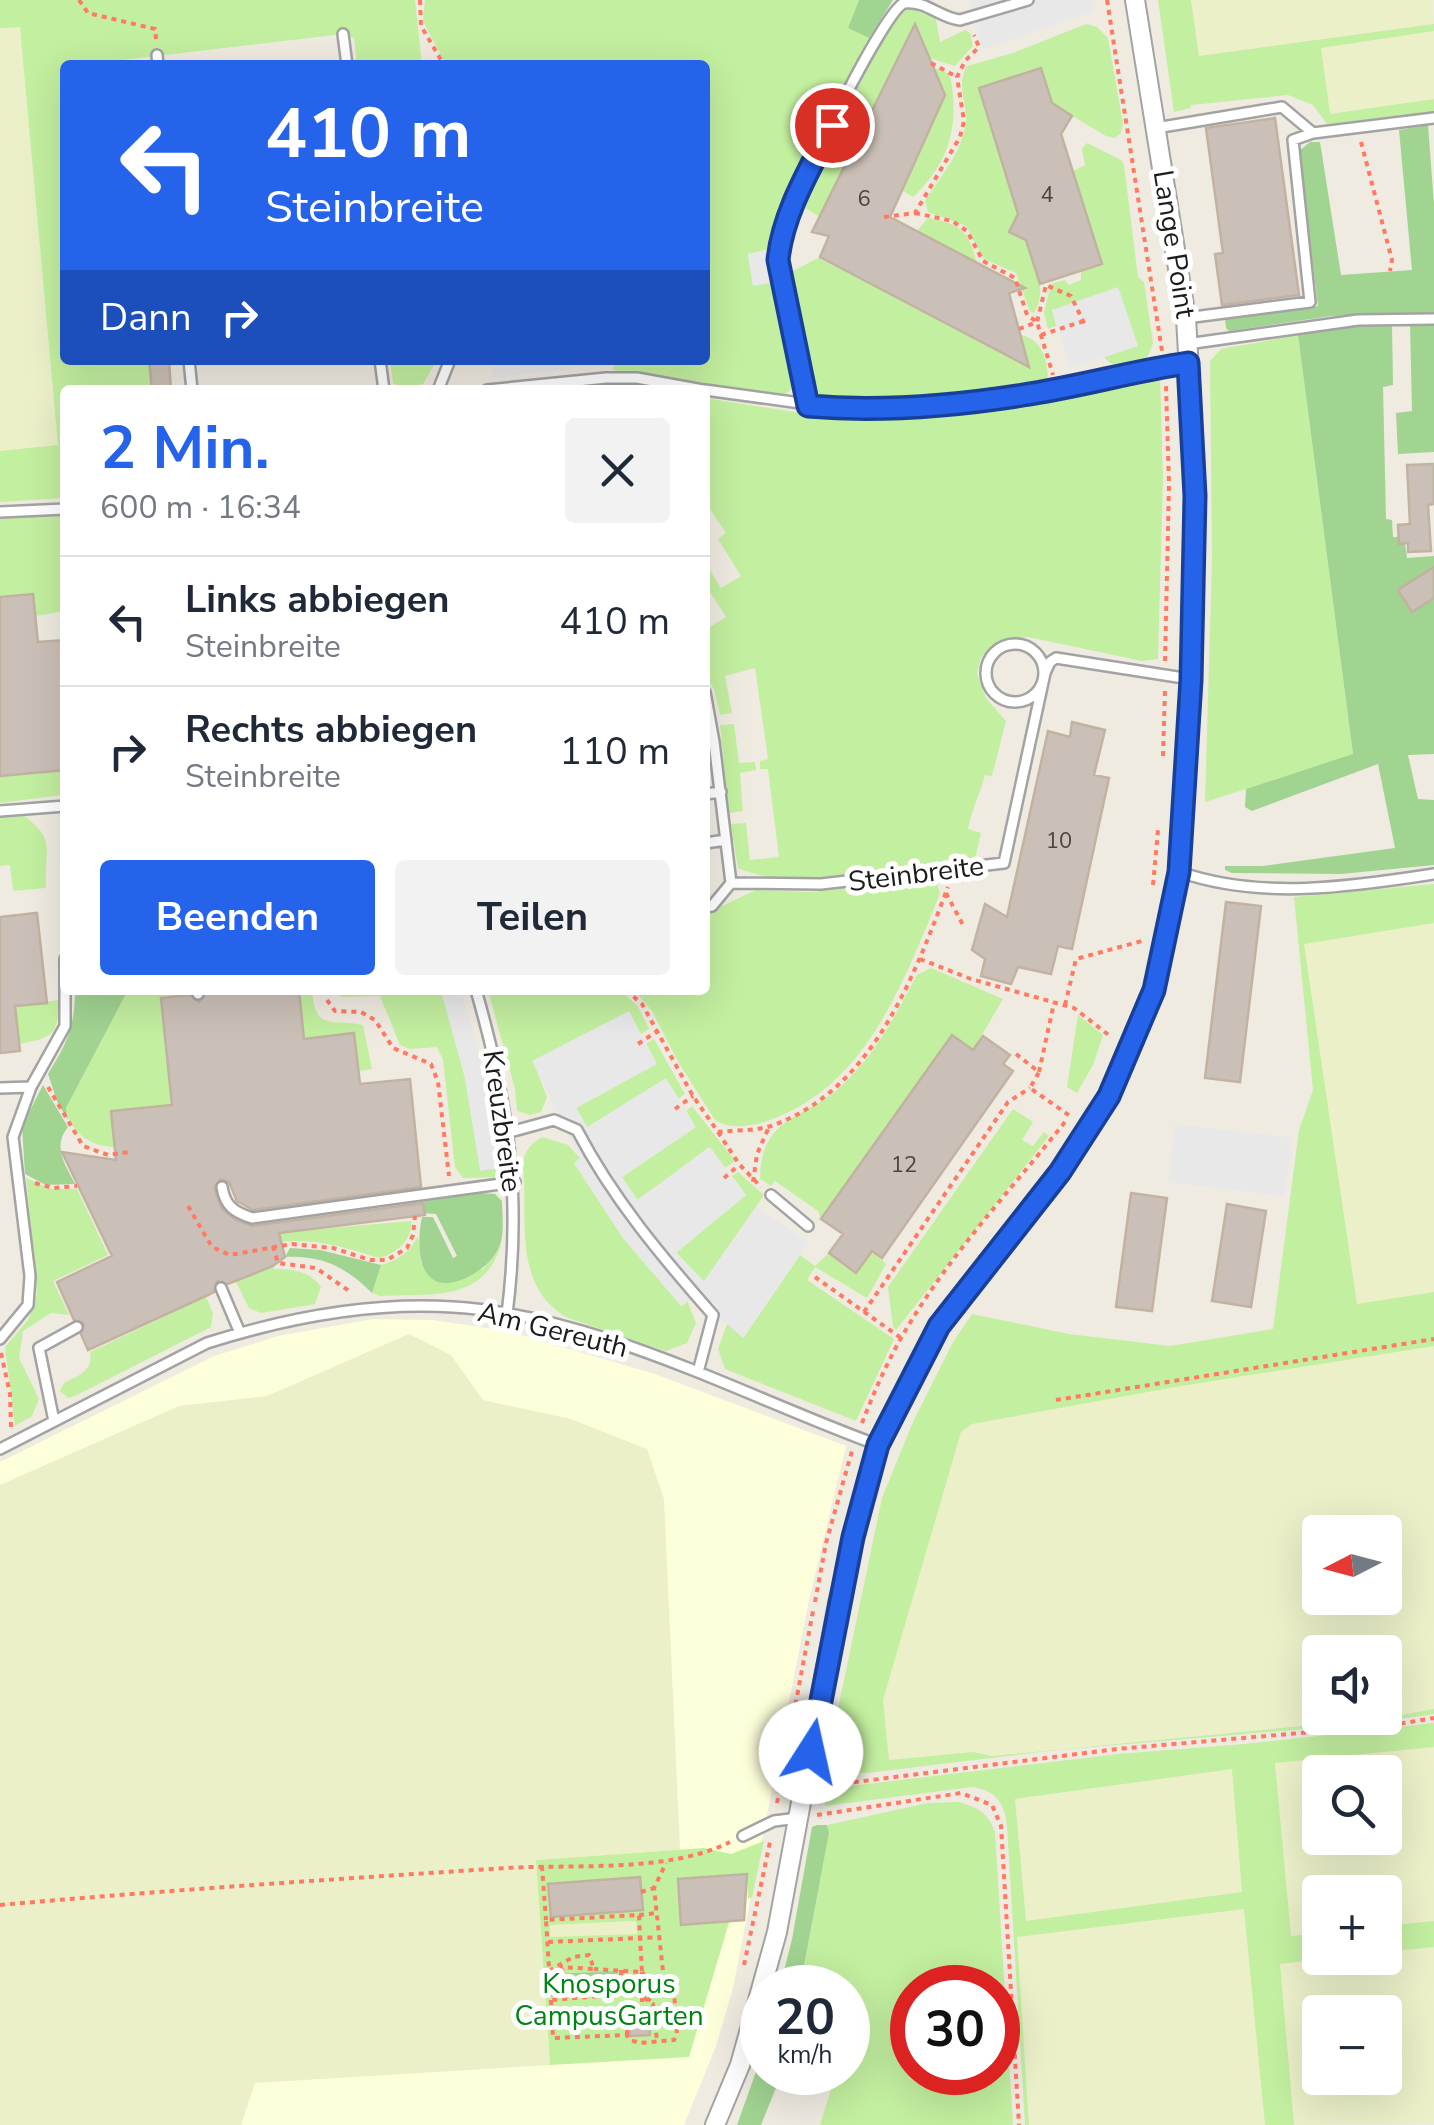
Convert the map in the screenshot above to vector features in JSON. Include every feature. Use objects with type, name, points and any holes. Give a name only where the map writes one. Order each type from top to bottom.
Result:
[{"type":"street","name":"Lange Point","points":[[715,2125],[740,2066],[777,1932],[846,1570],[878,1445],[939,1326],[1060,1172],[1109,1096],[1154,990],[1179,872],[1191,680],[1195,496],[1188,353],[1186,318],[1134,0]]},
{"type":"lane","points":[[808,406],[778,260],[780,238],[882,28],[898,6],[909,0],[921,0],[952,19],[1028,0]]},
{"type":"lane","points":[[344,34],[347,60]]},
{"type":"lane","points":[[1156,128],[1282,108],[1313,132]]},
{"type":"lane","points":[[1186,318],[1310,302],[1293,140],[1313,132],[1434,118]]},
{"type":"lane","points":[[710,391],[844,409],[962,402],[1058,389],[1188,353],[1358,320],[1434,319]]},
{"type":"lane","points":[[536,385],[606,378],[637,378],[676,385]]},
{"type":"lane","points":[[606,378],[607,385]]},
{"type":"lane","points":[[0,512],[60,509]]},
{"type":"lane","points":[[1043,681],[1043,664],[1038,655],[1021,645],[998,650],[987,667],[991,689],[1007,701],[1022,702],[1032,697],[1043,681],[1050,662],[1056,658],[1191,680]]},
{"type":"lane","name":"Steinbreite","points":[[731,883],[821,884],[1004,863],[1043,681]]},
{"type":"lane","points":[[710,742],[731,883],[710,906]]},
{"type":"lane","points":[[710,793],[720,792]]},
{"type":"lane","points":[[0,811],[60,806]]},
{"type":"lane","points":[[710,842],[726,840]]},
{"type":"lane","points":[[1179,872],[1208,882],[1262,889],[1374,883],[1434,874]]},
{"type":"lane","points":[[0,1338],[28,1306],[30,1276],[13,1137],[31,1087],[66,1026],[66,995]]},
{"type":"lane","name":"Kreuzbreite","points":[[477,995],[494,1052],[510,1132],[515,1182],[514,1258],[508,1314]]},
{"type":"lane","points":[[0,1088],[31,1087]]},
{"type":"lane","points":[[510,1132],[554,1120],[576,1130],[646,1240],[713,1316],[698,1372]]},
{"type":"lane","points":[[0,1138],[13,1137]]},
{"type":"lane","points":[[222,1187],[224,1200],[231,1209],[252,1218],[515,1182]]},
{"type":"lane","points":[[771,1195],[808,1226]]},
{"type":"lane","points":[[220,1288],[240,1333]]},
{"type":"lane","name":"Am Gereuth","points":[[0,1449],[207,1344],[240,1333],[368,1308],[454,1307],[508,1314],[616,1344],[698,1372],[878,1445]]},
{"type":"lane","points":[[54,1422],[38,1348],[77,1327]]},
{"type":"lane","points":[[743,1836],[774,1821],[798,1818]]},
{"type":"path","points":[[79,0],[88,13],[155,29],[158,60]]},
{"type":"path","points":[[420,0],[422,26],[441,60]]},
{"type":"path","name":"Lange Point","points":[[1107,0],[1162,345]]},
{"type":"path","points":[[915,213],[960,137],[964,121],[957,77],[965,61],[979,47],[968,18]]},
{"type":"path","points":[[931,63],[957,77]]},
{"type":"path","points":[[1358,128],[1389,246],[1390,271]]},
{"type":"path","points":[[884,217],[915,213],[952,221],[968,231],[984,261],[1014,278],[1028,316],[1037,322]]},
{"type":"path","points":[[1041,335],[1085,324],[1071,296],[1046,285],[1037,322],[1041,335],[1058,389]]},
{"type":"path","points":[[1019,329],[1037,322]]},
{"type":"path","points":[[1166,391],[1166,654]]},
{"type":"path","points":[[1163,756],[1164,701]]},
{"type":"path","points":[[1150,902],[1158,829]]},
{"type":"path","points":[[718,1132],[769,1126],[822,1096],[868,1051],[884,1031],[920,959],[955,870]]},
{"type":"path","points":[[946,892],[963,925]]},
{"type":"path","points":[[1065,1006],[1076,960],[1142,944]]},
{"type":"path","points":[[920,959],[971,979],[1074,1008],[1110,1036]]},
{"type":"path","points":[[328,995],[336,1010],[362,1012],[375,1020],[392,1048],[431,1064],[438,1082],[451,1190]]},
{"type":"path","points":[[632,995],[642,1004],[692,1096],[739,1164],[771,1195]]},
{"type":"path","points":[[864,1312],[1008,1102],[1030,1088],[1039,1072],[1054,1003]]},
{"type":"path","points":[[638,1044],[656,1032]]},
{"type":"path","points":[[1016,1054],[1039,1072]]},
{"type":"path","points":[[41,1068],[54,1099],[83,1146],[108,1155],[130,1152]]},
{"type":"path","points":[[1030,1088],[1070,1116]]},
{"type":"path","points":[[674,1110],[692,1096]]},
{"type":"path","points":[[863,1420],[901,1338],[937,1282],[1076,1106]]},
{"type":"path","points":[[754,1182],[756,1154],[769,1126]]},
{"type":"path","points":[[724,1178],[739,1164]]},
{"type":"path","points":[[18,1172],[46,1187],[78,1186]]},
{"type":"path","points":[[188,1206],[206,1240],[230,1255],[273,1246],[314,1246],[347,1251],[370,1260],[388,1260],[407,1248],[414,1236],[416,1216]]},
{"type":"path","points":[[273,1246],[278,1263],[316,1268],[368,1308]]},
{"type":"path","points":[[815,1276],[901,1338]]},
{"type":"path","points":[[1056,1400],[1434,1339]]},
{"type":"path","points":[[0,1348],[10,1394],[10,1423]]},
{"type":"path","points":[[804,1789],[1031,1758],[1434,1718]]},
{"type":"path","points":[[798,1818],[960,1794],[992,1805],[1001,1826],[1019,2125]]},
{"type":"path","points":[[0,1905],[254,1883],[667,1862],[714,1850],[743,1836]]},
{"type":"path","points":[[744,1965],[771,1837]]},
{"type":"path","points":[[664,1990],[654,1888],[667,1862]]},
{"type":"path","points":[[542,1866],[553,2038],[628,2035]]},
{"type":"path","points":[[641,1892],[654,1888]]},
{"type":"path","points":[[546,1920],[657,1913]]},
{"type":"path","points":[[639,1914],[642,2012]]},
{"type":"path","points":[[548,1942],[660,1937]]},
{"type":"path","points":[[560,1967],[574,1957],[589,1955],[594,1968]]},
{"type":"path","points":[[550,1970],[560,1967],[642,1972],[657,1990]]},
{"type":"path","points":[[560,1967],[565,1976],[576,1982],[620,1982]]},
{"type":"path","points":[[621,1970],[622,1996]]},
{"type":"path","points":[[602,1983],[602,1997]]},
{"type":"path","points":[[640,1995],[628,2008],[630,2040],[674,2040],[674,1991],[657,1990]]},
{"type":"path","points":[[648,2001],[657,1990]]},
{"type":"path","points":[[551,2000],[640,1995],[653,2004],[657,2041]]},
{"type":"shaded area","points":[[969,0],[1091,0],[1094,11],[983,49]]},
{"type":"shaded area","points":[[1191,0],[1432,0],[1434,24],[1199,56]]},
{"type":"shaded area","points":[[20,26],[58,446],[0,451],[0,28]]},
{"type":"shaded area","points":[[1434,31],[1434,99],[1330,114],[1321,48]]},
{"type":"shaded area","points":[[770,249],[775,282],[753,286],[748,254]]},
{"type":"shaded area","points":[[1118,287],[1138,346],[1070,368],[1052,310]]},
{"type":"shaded area","points":[[491,365],[572,365],[572,370],[492,377]]},
{"type":"shaded area","points":[[1434,923],[1434,1292],[1357,1305],[1304,943]]},
{"type":"shaded area","points":[[442,995],[462,995],[484,1073],[499,1168],[480,1171],[465,1078]]},
{"type":"shaded area","points":[[629,1011],[657,1064],[576,1108],[587,1127],[666,1078],[696,1127],[622,1177],[637,1200],[710,1147],[746,1195],[676,1253],[704,1281],[756,1207],[809,1242],[743,1338],[688,1301],[682,1306],[623,1238],[574,1163],[580,1158],[532,1061]]},
{"type":"shaded area","points":[[1175,1124],[1292,1138],[1285,1196],[1168,1182]]},
{"type":"shaded area","points":[[373,1319],[432,1320],[508,1331],[655,1374],[846,1446],[809,1600],[733,1988],[716,2046],[684,2125],[0,2125],[0,1462],[214,1356],[278,1336]]},
{"type":"shaded area","points":[[409,1334],[451,1355],[483,1400],[571,1419],[647,1449],[664,1499],[680,1850],[536,1860],[550,2065],[255,2083],[241,2125],[0,2125],[0,1485],[179,1406],[267,1396]]},
{"type":"shaded area","points":[[1434,1346],[1434,1709],[1402,1714],[1402,1635],[1302,1635],[1302,1725],[992,1756],[973,1752],[888,1760],[883,1700],[960,1432],[972,1424]]},
{"type":"shaded area","points":[[1434,1747],[1434,1921],[1402,1924],[1402,1875],[1302,1875],[1302,1935],[1291,1936],[1275,1763],[1302,1760],[1302,1855],[1402,1855],[1402,1755],[1354,1755]]},
{"type":"shaded area","points":[[1232,1769],[1242,1892],[1026,1921],[1015,1799]]},
{"type":"shaded area","points":[[1245,1909],[1265,2125],[1029,2125],[1017,1936]]},
{"type":"shaded area","points":[[636,1921],[637,1934],[550,1938],[550,1925]]},
{"type":"shaded area","points":[[1434,1947],[1434,2124],[1294,2125],[1279,1963],[1302,1961],[1302,1975],[1402,1975],[1402,1950]]},
{"type":"green space","points":[[0,0],[415,0],[421,60],[356,60],[354,38],[343,34],[123,60],[60,60],[60,365],[150,365],[152,385],[60,385],[60,498],[0,502],[0,451],[58,445],[20,27],[0,28]]},
{"type":"green space","points":[[425,0],[859,0],[848,28],[869,38],[776,223],[770,249],[748,254],[753,285],[775,282],[794,381],[789,392],[777,396],[613,370],[614,365],[710,365],[710,60],[443,60],[423,21]]},
{"type":"green space","points":[[859,0],[893,0],[869,38],[848,28]]},
{"type":"green space","points":[[1158,0],[1191,0],[1199,56],[1434,24],[1434,31],[1321,48],[1330,114],[1434,99],[1434,112],[1327,124],[1313,105],[1288,95],[1191,105],[1174,112]]},
{"type":"green space","points":[[905,8],[921,8],[935,14],[940,42],[965,30],[970,33],[973,46],[955,66],[929,58],[914,25],[820,217],[800,205],[886,31]]},
{"type":"green space","points":[[1086,24],[1097,27],[1108,38],[1123,124],[1115,138],[1106,136],[1059,108],[1020,220],[1010,232],[1019,237],[1025,235],[1035,264],[1040,294],[1034,313],[1016,273],[984,259],[966,226],[928,212],[925,201],[961,143],[966,121],[962,80],[967,66],[1013,53]]},
{"type":"green space","points":[[933,67],[949,74],[951,80],[952,129],[935,171],[913,197],[903,191],[945,95]]},
{"type":"green space","points":[[1428,125],[1434,205],[1434,313],[1331,316],[1229,331],[1225,319],[1318,306],[1299,151],[1310,142],[1320,142],[1341,275],[1412,270],[1399,130]]},
{"type":"green space","points":[[1087,143],[1124,165],[1138,277],[1144,282],[1153,343],[1147,358],[1124,366],[1114,365],[1104,357],[1138,346],[1052,309],[1056,326],[1048,329],[1044,313],[1051,284],[1065,280],[1069,285],[1081,280],[1081,271],[1101,264],[1073,171],[1085,165],[1082,149]]},
{"type":"green space","points":[[928,218],[962,231],[971,243],[977,264],[916,232]]},
{"type":"green space","points":[[820,257],[1028,366],[1021,335],[1028,337],[1042,350],[1048,377],[1045,382],[1024,387],[966,396],[869,403],[823,399],[810,383],[789,273]]},
{"type":"green space","points":[[1410,324],[1434,324],[1434,452],[1398,454],[1396,413],[1412,411]]},
{"type":"green space","points":[[1360,325],[1392,325],[1393,385],[1383,387],[1386,519],[1392,520],[1393,537],[1404,537],[1407,558],[1434,556],[1434,754],[1408,755],[1418,799],[1434,800],[1434,865],[1341,874],[1232,873],[1225,866],[1262,866],[1395,848],[1378,764],[1252,811],[1245,807],[1246,789],[1353,754],[1298,335]]},
{"type":"green space","points":[[1298,335],[1353,755],[1205,802],[1212,559],[1210,361],[1221,349]]},
{"type":"green space","points":[[391,365],[434,365],[423,384],[393,383]]},
{"type":"green space","points":[[1160,377],[1163,477],[1158,659],[1142,661],[1028,637],[1001,640],[981,657],[977,674],[986,698],[1006,721],[992,776],[985,775],[968,829],[981,833],[975,859],[823,879],[763,876],[738,868],[731,824],[746,823],[750,860],[779,857],[768,769],[760,769],[760,761],[768,759],[755,668],[725,676],[732,713],[720,715],[710,684],[710,627],[726,617],[710,592],[710,571],[721,588],[741,576],[718,539],[726,533],[710,509],[710,399],[814,415],[1029,402]]},
{"type":"green space","points":[[60,514],[60,612],[35,616],[33,594],[0,597],[0,518]]},
{"type":"green space","points":[[734,724],[739,763],[755,762],[756,770],[740,773],[743,811],[729,813],[720,725]]},
{"type":"green space","points":[[60,770],[60,795],[0,803],[0,776]]},
{"type":"green space","points":[[24,816],[45,839],[46,885],[13,891],[10,865],[0,866],[0,817]]},
{"type":"green space","points":[[924,877],[937,882],[940,894],[877,1028],[831,1084],[802,1105],[767,1121],[747,1126],[721,1123],[715,1120],[652,1011],[638,995],[710,995],[710,912],[756,890],[812,892]]},
{"type":"green space","points":[[1434,884],[1434,923],[1304,944],[1357,1304],[1434,1292],[1434,1346],[972,1424],[961,1432],[883,1700],[889,1760],[973,1752],[992,1756],[1302,1726],[1302,1729],[1057,1750],[867,1773],[831,1772],[834,1728],[882,1498],[913,1422],[953,1342],[972,1314],[1069,1334],[1170,1346],[1273,1329],[1299,1130],[1313,1090],[1294,897]]},
{"type":"green space","points":[[931,968],[1003,999],[973,1050],[951,1036],[821,1219],[818,1211],[775,1181],[771,1186],[760,1179],[767,1144],[780,1127],[851,1077],[883,1036],[917,975]]},
{"type":"green space","points":[[75,995],[125,995],[66,1108],[68,1120],[48,1074],[69,1034]]},
{"type":"green space","points":[[125,995],[192,995],[162,998],[171,1092],[193,1102],[111,1111],[115,1147],[83,1137],[72,1125],[66,1108]]},
{"type":"green space","points":[[300,995],[313,995],[317,1013],[327,1021],[363,1025],[372,1069],[359,1071],[354,1033],[305,1039]]},
{"type":"green space","points":[[340,995],[442,995],[465,1078],[481,1170],[499,1168],[495,1177],[463,1178],[455,1167],[443,1060],[437,1047],[410,1049],[400,1045],[380,996]]},
{"type":"green space","points":[[489,995],[625,995],[638,1006],[649,1029],[641,1034],[628,1012],[533,1061],[547,1097],[541,1112],[530,1115],[517,1111],[515,1089]]},
{"type":"green space","points":[[59,1000],[57,1021],[51,1033],[19,1044],[15,1006]]},
{"type":"green space","points":[[1078,1015],[1103,1035],[1093,1065],[1077,1093],[1067,1087]]},
{"type":"green space","points":[[654,1039],[685,1094],[678,1099],[665,1079],[588,1128],[576,1108],[656,1064],[646,1044]]},
{"type":"green space","points":[[43,1085],[68,1127],[61,1149],[75,1184],[46,1185],[25,1174],[22,1126]]},
{"type":"green space","points":[[692,1106],[735,1161],[725,1168],[709,1147],[638,1201],[622,1177],[695,1127],[686,1111]]},
{"type":"green space","points":[[1013,1109],[1033,1122],[1022,1140],[1033,1146],[1044,1132],[1049,1136],[896,1330],[888,1287]]},
{"type":"green space","points":[[543,1137],[568,1145],[580,1158],[574,1163],[623,1238],[681,1306],[687,1300],[696,1323],[687,1343],[666,1351],[568,1318],[550,1305],[538,1289],[526,1250],[523,1164],[529,1148]]},
{"type":"green space","points":[[738,1172],[764,1195],[704,1282],[676,1252],[746,1195],[732,1176]]},
{"type":"green space","points":[[26,1178],[50,1189],[77,1189],[108,1255],[53,1281],[69,1315],[51,1313],[23,1331],[19,1358],[39,1399],[32,1416],[15,1426],[5,1347],[28,1320],[37,1294]]},
{"type":"green space","points":[[495,1194],[502,1201],[499,1247],[489,1262],[466,1278],[438,1282],[430,1277],[420,1256],[422,1217],[433,1217],[453,1258],[457,1256],[436,1214],[422,1213],[420,1202]]},
{"type":"green space","points":[[411,1221],[402,1245],[379,1258],[315,1242],[248,1247],[216,1238]]},
{"type":"green space","points":[[418,1236],[421,1263],[483,1269],[501,1244],[482,1277],[468,1286],[435,1294],[372,1293],[381,1265],[403,1255]]},
{"type":"green space","points":[[290,1248],[320,1250],[381,1265],[372,1293],[333,1265],[311,1258],[285,1257]]},
{"type":"green space","points":[[872,1251],[886,1264],[867,1298],[815,1267],[807,1280],[894,1339],[856,1421],[725,1369],[718,1349],[727,1324],[744,1337],[800,1255],[815,1266],[829,1253],[856,1272]]},
{"type":"green space","points":[[273,1266],[312,1277],[321,1287],[315,1304],[261,1313],[249,1308],[235,1280]]},
{"type":"green space","points":[[206,1297],[213,1313],[211,1327],[77,1395],[68,1398],[60,1391],[64,1383],[87,1368],[90,1352]]},
{"type":"green space","points":[[1434,1709],[1434,1714],[1402,1719],[1402,1715]]},
{"type":"green space","points":[[1434,1723],[1434,1747],[1354,1755],[1302,1755],[1302,1760],[1275,1763],[1291,1936],[1302,1935],[1302,1961],[1280,1964],[1294,2125],[1265,2125],[1244,1909],[1017,1937],[1019,1965],[1015,1965],[1007,1826],[1001,1804],[993,1795],[972,1787],[825,1806],[825,1789],[1118,1754],[1325,1735],[1402,1735],[1402,1727]],"holes":[[[1232,1769],[1242,1892],[1026,1921],[1015,1799]]]},
{"type":"green space","points":[[959,1802],[986,1815],[995,1832],[1003,1965],[890,1965],[890,2095],[1011,2095],[1013,2125],[820,2125],[829,2095],[870,2095],[870,1965],[804,1965],[829,1833],[827,1825],[928,1803]]},
{"type":"green space","points":[[827,1825],[829,1833],[804,1965],[786,1965],[792,1939],[812,1827]]},
{"type":"green space","name":"Knosporus CampusGarten","points":[[764,1841],[752,1897],[748,1899],[747,1875],[736,1899],[689,2057],[550,2065],[536,1860],[704,1848],[731,1854]],"holes":[[[639,1877],[642,1910],[551,1917],[549,1884]],[[636,1921],[637,1934],[550,1937],[550,1925]]]},
{"type":"green space","points":[[1434,1921],[1434,1947],[1402,1950],[1402,1924]]},
{"type":"green space","points":[[617,1971],[618,1993],[554,1995],[553,1974]]},
{"type":"green space","points":[[1020,1984],[1029,2125],[1025,2125],[1020,2042]]},
{"type":"green space","points":[[748,2095],[773,2095],[761,2125],[737,2125]]},
{"type":"building","points":[[915,24],[945,95],[890,217],[1025,288],[1009,293],[1029,367],[820,257],[829,236],[812,232]]},
{"type":"building","points":[[1041,68],[1052,103],[1072,116],[1061,134],[1102,264],[1040,284],[1026,240],[1009,232],[1018,214],[979,88]]},
{"type":"building","points":[[1275,118],[1299,295],[1222,305],[1215,254],[1223,253],[1206,128]]},
{"type":"building","points":[[150,365],[169,365],[171,385],[152,385]]},
{"type":"building","points":[[1434,464],[1434,504],[1428,505],[1431,551],[1408,552],[1408,543],[1399,544],[1398,525],[1410,524],[1407,465]]},
{"type":"building","points":[[1434,567],[1434,598],[1412,612],[1398,590]]},
{"type":"building","points":[[33,594],[38,642],[60,640],[60,770],[0,776],[0,597]]},
{"type":"building","points":[[1072,722],[1105,730],[1094,775],[1109,778],[1072,949],[1058,946],[1051,974],[1018,967],[1011,984],[981,976],[985,959],[972,950],[985,904],[1007,917],[1048,731],[1070,737]]},
{"type":"building","points":[[1226,902],[1261,906],[1240,1082],[1205,1078]]},
{"type":"building","points":[[37,913],[47,1003],[15,1006],[20,1051],[0,1053],[0,917]]},
{"type":"building","points":[[190,995],[199,1002],[204,995],[300,995],[304,1039],[354,1033],[360,1084],[410,1079],[421,1187],[253,1210],[237,1201],[229,1182],[221,1179],[214,1188],[222,1209],[252,1226],[423,1203],[425,1215],[279,1233],[285,1257],[273,1266],[228,1284],[217,1281],[214,1292],[88,1350],[81,1334],[84,1324],[74,1320],[57,1282],[112,1256],[62,1152],[116,1160],[111,1111],[172,1105],[161,998]]},
{"type":"building","points":[[952,1035],[973,1050],[983,1036],[1010,1055],[1003,1064],[1013,1071],[882,1258],[872,1251],[856,1273],[829,1253],[843,1234],[821,1219]]},
{"type":"building","points":[[1131,1193],[1167,1198],[1152,1311],[1116,1307]]},
{"type":"building","points":[[1227,1204],[1266,1211],[1251,1307],[1212,1301]]},
{"type":"building","points":[[747,1874],[744,1920],[681,1925],[678,1879]]},
{"type":"building","points":[[640,1877],[643,1910],[551,1917],[548,1884]]},
{"type":"building","points":[[649,2011],[650,2035],[630,2036],[629,2012]]},
{"type":"route","points":[[811,1752],[838,1604],[878,1445],[939,1326],[1060,1172],[1109,1096],[1154,990],[1179,872],[1191,680],[1195,496],[1188,363],[1022,396],[844,409],[808,406],[778,260],[780,238],[790,211],[832,125]]}]
